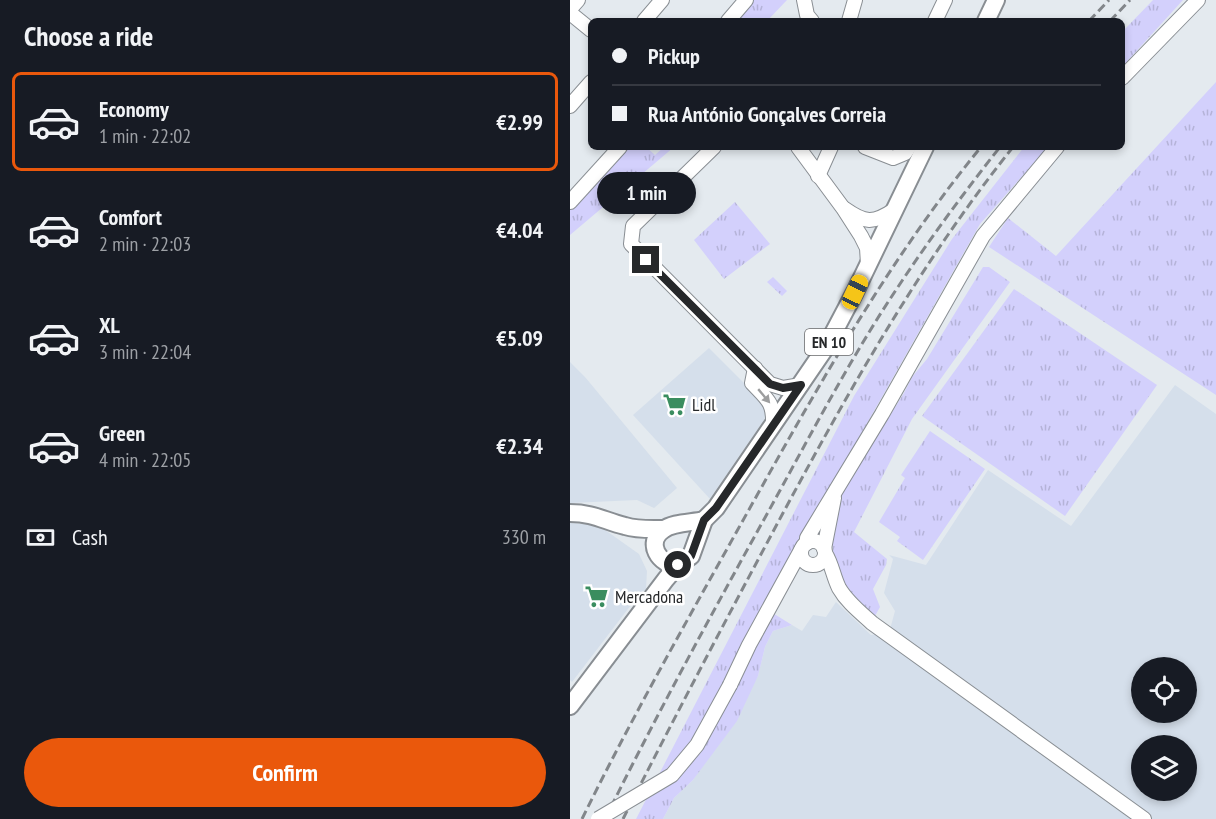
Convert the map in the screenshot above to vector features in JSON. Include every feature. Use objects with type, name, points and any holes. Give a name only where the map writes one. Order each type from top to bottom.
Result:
[{"type":"main road","points":[[987,18],[996,0]]},
{"type":"main road","name":"EN 10","points":[[570,706],[654,594],[678,565],[691,556],[704,520],[716,508],[801,385],[841,321],[924,150]]},
{"type":"main road","points":[[570,513],[602,517],[623,526],[641,530],[704,520]]},
{"type":"main road","points":[[623,526],[667,564],[678,565]]},
{"type":"main road","points":[[668,527],[682,527],[689,533],[694,547]]},
{"type":"main road","name":"EN 10","points":[[654,594],[659,582],[655,542],[668,527]]},
{"type":"main road","name":"EN 10","points":[[570,716],[587,685]]},
{"type":"street","points":[[578,0],[570,11],[588,27]]},
{"type":"street","points":[[647,18],[662,0]]},
{"type":"street","points":[[731,18],[746,0]]},
{"type":"street","points":[[804,0],[810,18]]},
{"type":"street","points":[[850,18],[855,0]]},
{"type":"street","points":[[936,18],[945,0]]},
{"type":"street","points":[[1125,75],[1198,0]]},
{"type":"street","points":[[570,106],[588,85]]},
{"type":"street","points":[[570,202],[617,150]]},
{"type":"street","points":[[711,150],[633,225],[631,244],[776,387],[789,388],[801,385]]},
{"type":"street","points":[[800,150],[843,208],[867,248],[868,265]]},
{"type":"street","points":[[819,176],[830,150]]},
{"type":"street","points":[[873,150],[893,158],[907,150]]},
{"type":"street","points":[[819,557],[802,558],[807,537],[983,236],[1055,150]]},
{"type":"street","points":[[843,208],[857,217],[872,221],[882,219],[894,210]]},
{"type":"street","points":[[755,368],[752,383],[769,400],[773,412],[773,425]]},
{"type":"street","points":[[786,579],[819,557],[833,510],[834,492]]},
{"type":"street","points":[[598,819],[672,775],[697,745],[804,546],[814,541],[822,545],[819,557]]},
{"type":"street","points":[[819,557],[833,573],[840,590],[851,604],[872,623],[1144,819]]},
{"type":"shaded area","points":[[709,348],[767,406],[764,420],[710,499],[633,415]]},
{"type":"shaded area","points":[[570,362],[677,488],[654,508],[637,500],[570,503]]},
{"type":"shaded area","points":[[1175,385],[1216,414],[1216,819],[663,819],[674,798],[693,780],[758,676],[765,647],[773,631],[792,625],[802,631],[813,615],[826,617],[836,602],[871,635],[889,633],[895,611],[884,593],[893,559],[889,555],[926,565],[988,470],[1071,526]]},
{"type":"shaded area","points":[[570,523],[598,525],[639,554],[647,571],[646,589],[634,601],[572,682],[570,680]]},
{"type":"green space","points":[[750,0],[787,0],[770,18],[735,18]]},
{"type":"green space","points":[[1153,0],[1183,0],[1125,64],[1125,29]]},
{"type":"green space","points":[[1216,82],[1216,395],[989,247],[1008,218],[1056,256]]},
{"type":"green space","points":[[625,150],[649,150],[655,155],[661,150],[670,150],[570,235],[570,203]]},
{"type":"green space","points":[[1022,150],[1045,150],[980,224],[763,607],[792,625],[773,631],[765,647],[758,676],[737,721],[693,780],[674,798],[663,819],[636,819],[854,396],[952,239]]},
{"type":"green space","points":[[735,202],[770,244],[724,279],[694,240]]},
{"type":"green space","points":[[983,267],[989,267],[1010,282],[912,419],[854,532],[887,559],[873,589],[880,607],[875,616],[868,615],[836,575],[831,534],[843,490]]},
{"type":"green space","points":[[773,277],[787,291],[782,296],[767,282]]},
{"type":"green space","points":[[1014,289],[1157,385],[1065,516],[922,416]]},
{"type":"green space","points":[[930,431],[985,469],[923,560],[897,541],[900,537],[879,522],[905,478],[901,475]]},
{"type":"railway","points":[[1092,18],[1109,0]]},
{"type":"railway","points":[[1113,18],[1130,0]]},
{"type":"railway","points":[[582,819],[658,674],[821,382],[881,285],[946,192],[979,150]]},
{"type":"railway","points":[[605,819],[705,628],[851,362],[924,249],[998,150]]},
{"type":"railway","points":[[623,819],[763,551],[862,371],[948,234],[1011,150]]},
{"type":"place","name":"Lidl","points":[[674,404]]},
{"type":"place","name":"Mercadona","points":[[597,596]]},
{"type":"route","points":[[646,260],[770,384],[783,388],[801,385],[716,508],[704,520],[691,556],[678,565]]}]
